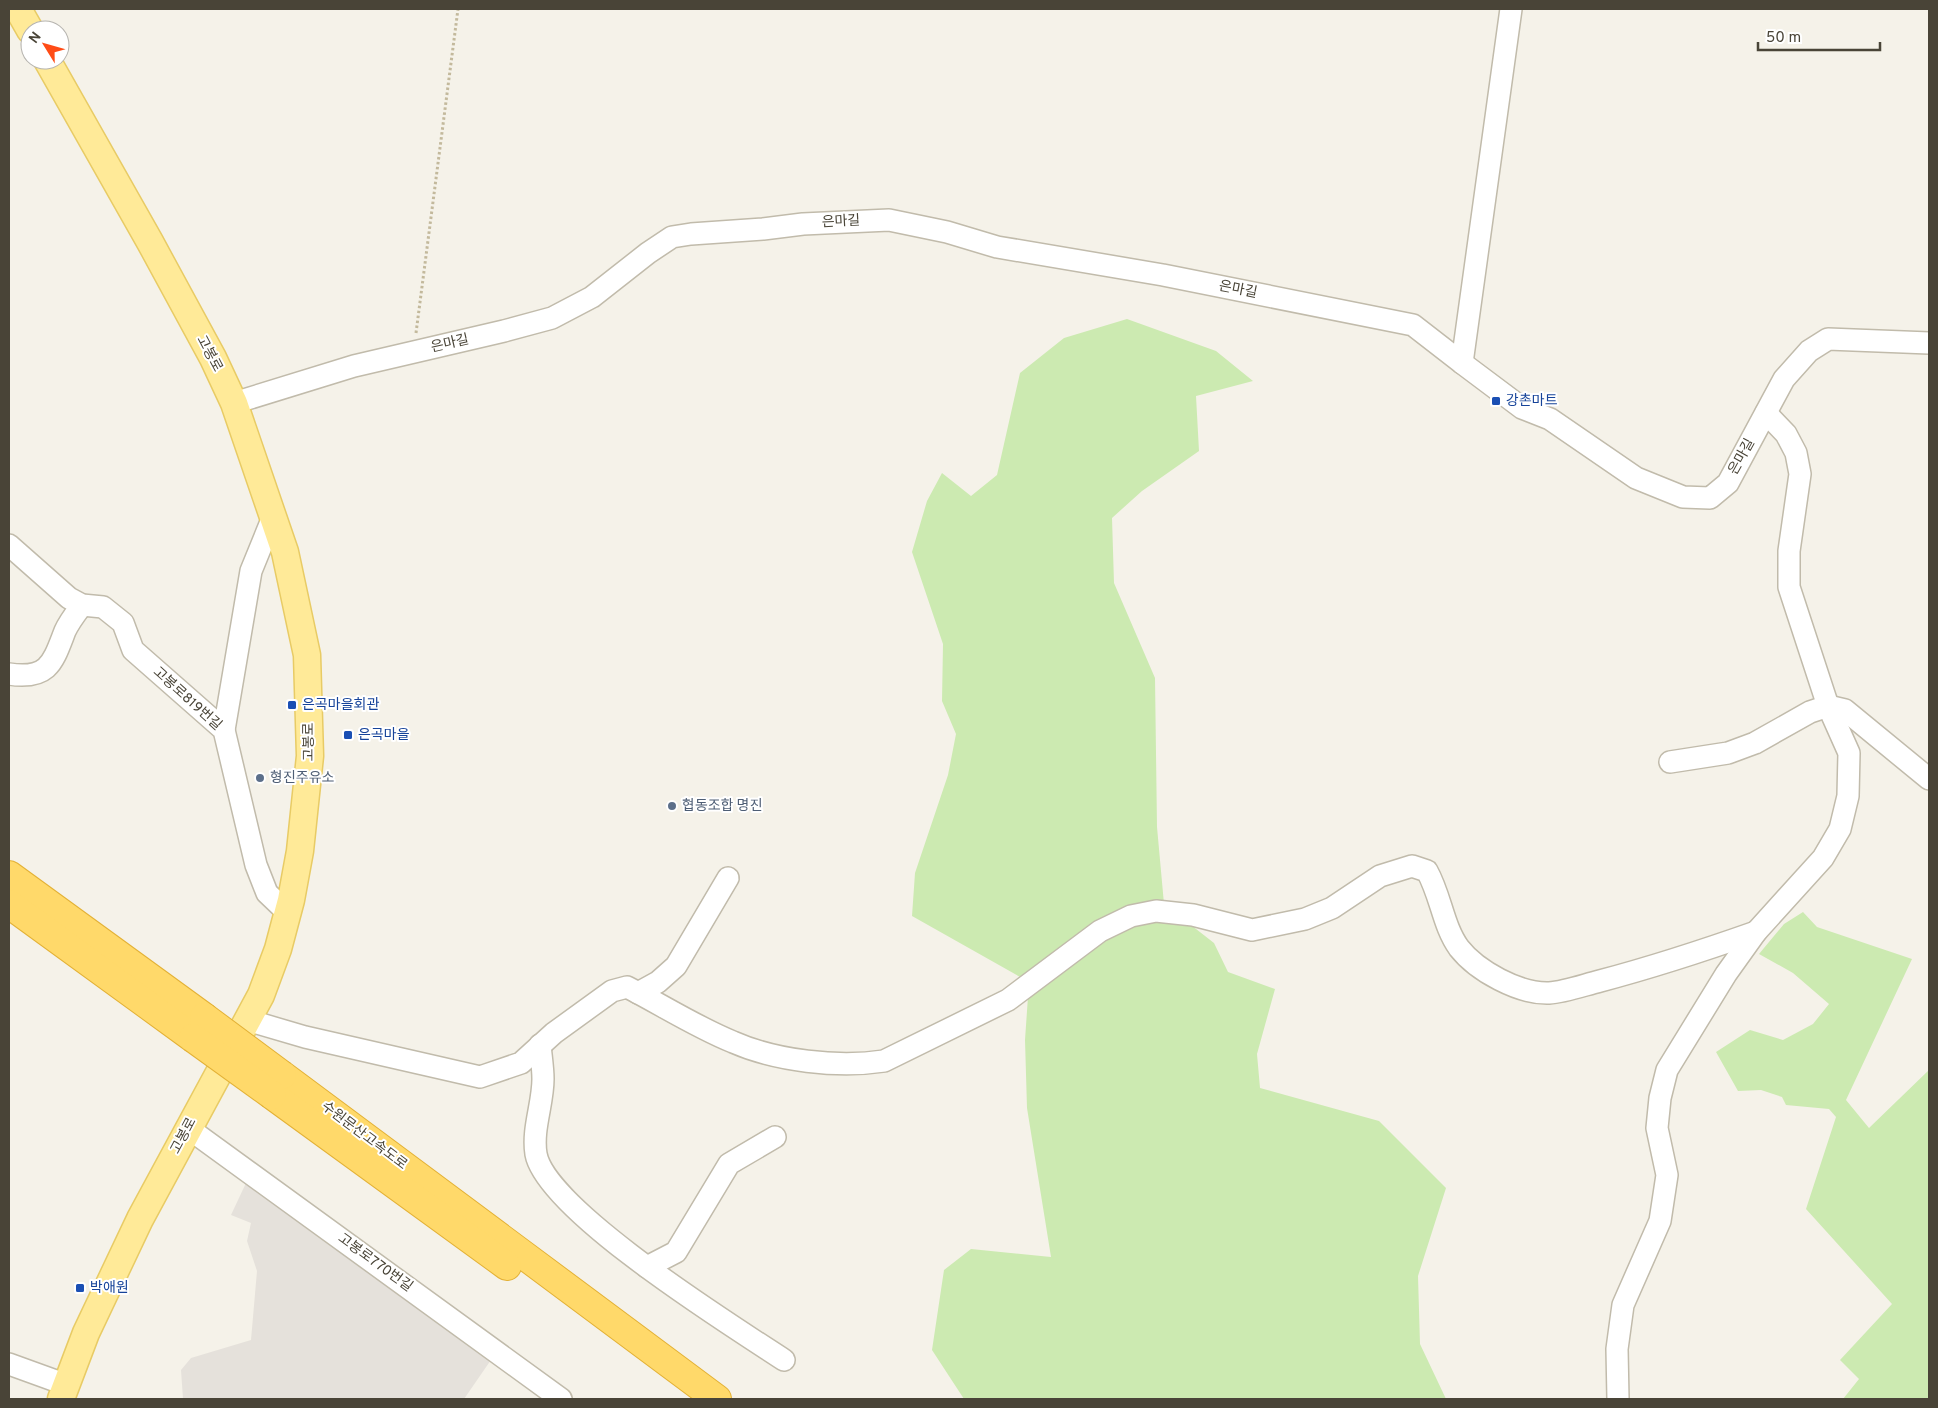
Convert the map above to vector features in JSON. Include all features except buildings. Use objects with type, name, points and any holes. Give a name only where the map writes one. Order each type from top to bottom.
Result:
[{"type":"highway","name":"수원문산고속도로","points":[[9,874],[198,1028]]},
{"type":"highway","name":"수원문산고속도로","points":[[9,904],[198,1028],[717,1399]]},
{"type":"highway","name":"수원문산고속도로","points":[[277,1085],[686,1399]]},
{"type":"main road","points":[[18,9],[24,20]]},
{"type":"main road","name":"고봉로","points":[[53,70],[150,242],[234,403],[286,552],[307,655],[310,756],[300,852],[288,913],[261,996],[140,1219],[86,1333],[64,1392]]},
{"type":"street","points":[[1462,363],[1511,9]]},
{"type":"street","name":"은마길","points":[[234,403],[354,366],[504,332],[552,318],[592,298],[648,252],[672,237],[803,224],[889,220],[947,232],[997,247],[1163,275],[1413,325],[1522,408],[1550,419],[1636,478],[1683,497],[1710,498],[1728,483],[1784,379],[1809,351],[1828,339],[1929,343]]},
{"type":"street","points":[[1618,1399],[1617,1349],[1623,1305],[1660,1221],[1667,1175],[1657,1128],[1660,1098],[1667,1070],[1726,974],[1756,932],[1823,858],[1840,829],[1848,796],[1849,754],[1828,706],[1788,586],[1789,551],[1800,474],[1796,453],[1786,434],[1766,413]]},
{"type":"street","points":[[224,730],[251,570],[273,517]]},
{"type":"street","name":"고봉로819번길","points":[[9,544],[68,598],[82,604],[103,607],[123,623],[133,650],[224,730],[256,865],[267,893],[288,913]]},
{"type":"street","points":[[9,674],[36,673],[50,665],[57,655],[66,629],[82,604]]},
{"type":"street","points":[[1670,762],[1728,754],[1755,743],[1810,712],[1828,706],[1844,710],[1929,779]]},
{"type":"street","points":[[247,1020],[305,1037],[480,1077],[521,1063],[554,1033],[612,990],[627,987],[733,1042],[776,1054],[832,1065],[862,1064],[884,1061],[1008,1000],[1100,931],[1131,916],[1156,910],[1193,915],[1252,930],[1305,919],[1332,908],[1380,876],[1412,866],[1427,871],[1436,888],[1448,927],[1460,948],[1481,968],[1506,983],[1529,990],[1548,993],[1596,982],[1692,954],[1756,932]]},
{"type":"street","points":[[638,993],[658,982],[676,966],[728,878]]},
{"type":"street","points":[[540,1045],[543,1080],[537,1120],[536,1155],[550,1183],[574,1208],[670,1286],[784,1360]]},
{"type":"street","name":"고봉로770번길","points":[[188,1128],[561,1399]]},
{"type":"street","points":[[647,1266],[676,1252],[729,1164],[775,1137]]},
{"type":"street","points":[[9,1364],[64,1392]]},
{"type":"path","points":[[416,351],[416,333],[458,9]]},
{"type":"shaded area","points":[[246,1183],[291,1214],[307,1229],[493,1357],[464,1399],[183,1399],[181,1370],[191,1358],[251,1340],[257,1271],[247,1241],[251,1223],[231,1215]]},
{"type":"green space","points":[[1127,319],[1216,351],[1253,381],[1196,396],[1199,451],[1142,491],[1112,518],[1114,583],[1155,678],[1157,827],[1164,904],[1214,943],[1228,972],[1275,989],[1257,1054],[1260,1088],[1379,1121],[1446,1188],[1418,1276],[1420,1344],[1446,1399],[964,1399],[932,1350],[944,1270],[971,1249],[1051,1257],[1027,1108],[1025,1040],[1029,982],[912,916],[915,873],[948,775],[956,734],[942,701],[943,644],[912,552],[927,501],[942,473],[971,496],[997,475],[1020,373],[1064,338]]},
{"type":"green space","points":[[1803,912],[1817,927],[1912,959],[1846,1100],[1869,1128],[1929,1070],[1929,1399],[1843,1399],[1859,1379],[1840,1360],[1892,1304],[1806,1209],[1836,1117],[1829,1109],[1786,1105],[1782,1097],[1761,1090],[1738,1091],[1716,1052],[1750,1030],[1783,1040],[1813,1024],[1829,1004],[1793,973],[1759,954],[1784,924]]},
{"type":"place","name":"강촌마트","points":[[1496,401]]},
{"type":"place","name":"은곡마을회관","points":[[292,705]]},
{"type":"place","name":"은곡마을","points":[[348,735]]},
{"type":"place","name":"형진주유소","points":[[260,778]]},
{"type":"place","name":"협동조합 명진","points":[[672,806]]},
{"type":"place","name":"박애원","points":[[80,1288]]}]
